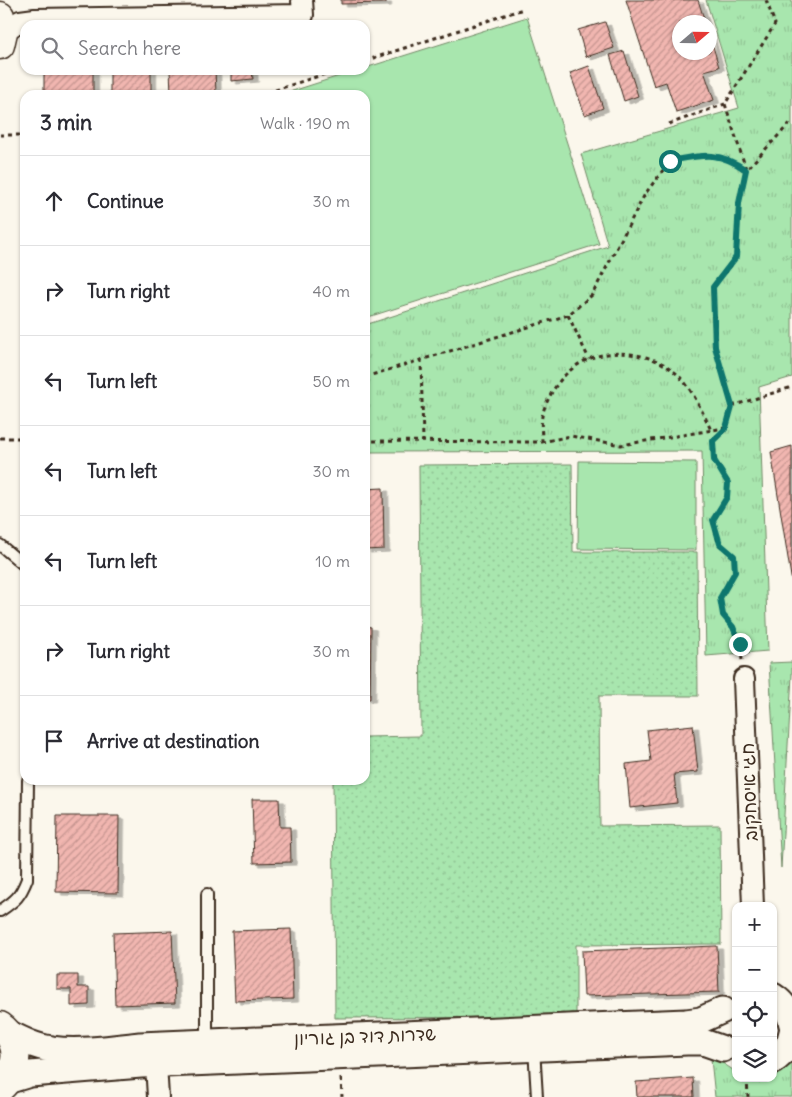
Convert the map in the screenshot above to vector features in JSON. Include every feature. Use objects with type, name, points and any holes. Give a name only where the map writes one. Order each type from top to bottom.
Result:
[{"type":"main road","points":[[4,1030],[14,1044],[16,1057],[14,1070],[4,1084]]},
{"type":"street","points":[[28,20],[303,15],[302,0]]},
{"type":"street","points":[[1,31],[20,21]]},
{"type":"street","name":"חגי איסחקוב","points":[[744,679],[753,902]]},
{"type":"street","points":[[729,1003],[718,1029],[719,1039],[730,1055]]},
{"type":"street","name":"שדרות דוד בן גוריון","points":[[4,1084],[30,1074],[533,1038],[686,1022],[707,1018],[729,1003]]},
{"type":"street","name":"שדרות דוד בן גוריון","points":[[4,1030],[28,1043],[53,1050],[89,1050],[207,1042],[533,1038],[703,1042],[730,1055]]},
{"type":"street","points":[[156,1064],[158,1097]]},
{"type":"lane","points":[[0,545],[20,562]]},
{"type":"lane","points":[[0,911],[15,901],[21,894],[27,879],[28,785]]},
{"type":"lane","points":[[207,894],[207,1042]]},
{"type":"lane","points":[[533,1038],[537,1097]]},
{"type":"path","points":[[669,124],[725,104],[775,24],[766,0]]},
{"type":"path","points":[[370,59],[523,9]]},
{"type":"path","points":[[275,90],[322,75]]},
{"type":"path","points":[[725,104],[746,170],[739,203],[736,257],[713,287],[715,347],[732,406],[726,428],[713,441],[714,460],[728,483],[727,497],[713,520],[720,544],[734,556],[735,572],[720,598],[723,615],[733,627],[740,644],[744,679]]},
{"type":"path","points":[[746,170],[792,121]]},
{"type":"path","points":[[0,135],[20,135]]},
{"type":"path","points":[[370,375],[568,315],[592,295],[645,194],[670,161],[715,155],[733,161],[746,170]]},
{"type":"path","points":[[568,315],[589,359]]},
{"type":"path","points":[[542,442],[542,414],[551,394],[563,376],[577,364],[596,355],[618,352],[641,355],[662,362],[674,371],[700,405],[711,430]]},
{"type":"path","points":[[421,359],[422,441]]},
{"type":"path","points":[[732,406],[792,387]]},
{"type":"path","points":[[370,441],[542,442],[571,436],[621,445],[726,428]]},
{"type":"path","points":[[0,438],[20,438]]},
{"type":"path","points":[[747,1082],[748,1097]]},
{"type":"green space","points":[[706,0],[792,0],[792,377],[759,387],[768,651],[706,656],[702,451],[370,452],[370,323],[608,246],[581,154],[739,108],[717,36],[717,15],[711,15]]},
{"type":"green space","points":[[527,17],[599,244],[370,316],[370,90],[296,90],[342,75],[370,75],[370,66]]},
{"type":"green space","points":[[579,461],[696,462],[696,550],[578,549]]},
{"type":"green space","points":[[572,464],[573,552],[697,552],[698,696],[599,696],[600,826],[720,825],[721,944],[576,945],[576,1017],[335,1018],[333,785],[370,785],[370,737],[421,736],[419,465]]},
{"type":"green space","points":[[792,662],[792,675],[781,868],[769,663]]},
{"type":"green space","points":[[711,1059],[718,1060],[732,1069],[732,1082],[777,1082],[777,1068],[792,1059],[792,1097],[715,1097]]},
{"type":"building","points":[[341,0],[386,0],[386,3],[341,4]]},
{"type":"building","points":[[626,0],[698,0],[703,15],[672,15],[672,60],[717,60],[719,67],[704,71],[714,100],[676,112],[666,82],[654,86]]},
{"type":"building","points":[[605,22],[614,48],[586,57],[578,30]]},
{"type":"building","points":[[624,51],[638,96],[624,101],[610,55]]},
{"type":"building","points":[[589,66],[603,108],[585,115],[570,73]]},
{"type":"building","points":[[44,75],[93,75],[93,90],[44,90]]},
{"type":"building","points":[[110,75],[151,75],[151,90],[110,90]]},
{"type":"building","points":[[170,75],[215,75],[216,90],[171,90]]},
{"type":"building","points":[[231,75],[253,75],[253,79],[231,81]]},
{"type":"building","points":[[792,446],[792,583],[771,452]]},
{"type":"building","points":[[383,488],[384,549],[370,550],[370,489]]},
{"type":"building","points":[[370,627],[371,627],[370,699]]},
{"type":"building","points":[[693,725],[698,772],[674,774],[677,803],[630,808],[626,764],[651,761],[647,730]]},
{"type":"building","points":[[252,799],[279,799],[280,827],[290,827],[291,862],[254,863]]},
{"type":"building","points":[[57,816],[119,816],[118,893],[56,892]]},
{"type":"building","points":[[291,929],[293,999],[235,1001],[232,931]]},
{"type":"building","points":[[172,931],[175,1003],[115,1005],[113,933]]},
{"type":"building","points":[[717,946],[719,992],[584,996],[582,951]]},
{"type":"building","points":[[57,975],[78,975],[78,987],[89,987],[89,1005],[71,1006],[71,989],[57,989]]},
{"type":"building","points":[[693,1078],[694,1097],[637,1097],[636,1082]]},
{"type":"route","points":[[670,161],[715,155],[733,161],[746,170],[739,203],[736,257],[713,287],[715,347],[732,406],[726,428],[713,441],[714,460],[728,483],[727,497],[713,520],[720,544],[734,556],[735,572],[720,598],[723,615],[733,627],[740,644]]}]
